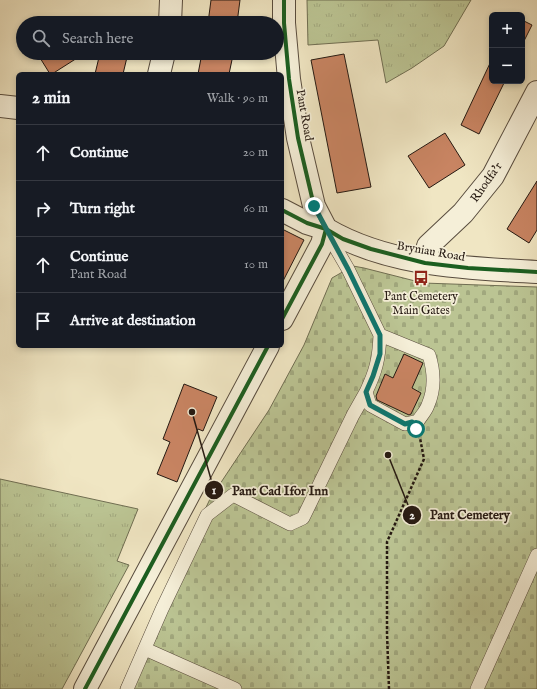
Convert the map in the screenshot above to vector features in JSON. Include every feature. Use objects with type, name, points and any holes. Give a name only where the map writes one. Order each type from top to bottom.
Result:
[{"type":"street","points":[[170,16],[171,0]]},
{"type":"street","name":"Pant Road","points":[[284,0],[288,79],[298,138],[314,206],[326,229]]},
{"type":"street","points":[[159,72],[162,60]]},
{"type":"street","name":"Rhodfa'r","points":[[425,263],[428,246],[463,213],[493,176],[531,120],[537,92]]},
{"type":"street","points":[[0,106],[16,108]]},
{"type":"street","name":"Bryniau Road","points":[[284,211],[307,223],[326,229],[343,239],[371,249],[425,263],[468,268],[537,272]]},
{"type":"street","points":[[284,315],[322,244],[326,229]]},
{"type":"street","points":[[85,689],[267,348]]},
{"type":"lane","points":[[128,689],[165,603],[207,515],[233,494],[290,524],[303,518],[373,376],[380,354],[380,335],[348,269],[326,229]]},
{"type":"lane","points":[[366,392],[370,405],[405,424],[418,421],[428,406],[433,390],[432,367],[429,355],[380,335]]},
{"type":"lane","points":[[477,689],[537,555]]},
{"type":"lane","points":[[145,649],[235,689]]},
{"type":"path","points":[[389,689],[387,542],[424,459],[422,444],[412,422]]},
{"type":"green space","points":[[307,0],[471,0],[444,46],[412,68],[386,83],[378,40],[308,45]]},
{"type":"green space","points":[[353,266],[423,283],[537,287],[537,689],[120,689],[210,499],[269,410],[304,345],[332,278]]},
{"type":"green space","points":[[0,479],[138,509],[117,561],[129,565],[62,689],[0,689]]},
{"type":"building","points":[[211,0],[240,0],[238,16],[209,16]]},
{"type":"building","points":[[525,22],[532,25],[525,39]]},
{"type":"building","points":[[344,54],[371,187],[337,193],[311,60]]},
{"type":"building","points":[[41,60],[74,60],[55,72],[49,72]]},
{"type":"building","points":[[98,60],[126,60],[123,72],[95,72]]},
{"type":"building","points":[[201,60],[232,60],[229,72],[198,72]]},
{"type":"building","points":[[489,65],[489,84],[504,84],[479,134],[461,125]]},
{"type":"building","points":[[445,133],[465,165],[429,188],[408,156]]},
{"type":"building","points":[[537,181],[537,230],[529,243],[507,229]]},
{"type":"building","points":[[284,230],[304,240],[284,279]]},
{"type":"building","points":[[404,354],[423,363],[412,388],[421,393],[411,414],[409,415],[377,400],[376,396],[385,374],[393,378]]},
{"type":"building","points":[[184,384],[217,397],[203,431],[198,429],[177,482],[157,474],[170,442],[163,439]]},
{"type":"cycle path","points":[[284,0],[284,23],[289,79],[298,138],[314,206],[326,229]]},
{"type":"cycle path","points":[[284,211],[307,223],[326,229],[343,239],[371,249],[425,263],[468,268],[537,272]]},
{"type":"cycle path","points":[[284,315],[322,244],[326,229]]},
{"type":"cycle path","points":[[85,689],[267,348]]},
{"type":"place","name":"Pant Cemetery Main Gates","points":[[421,278]]},
{"type":"place","name":"Pant Cad Ifor Inn","points":[[192,412]]},
{"type":"place","name":"Pant Cemetery","points":[[388,455]]},
{"type":"route","points":[[314,206],[348,269],[380,335],[380,354],[366,392],[370,405],[405,424],[412,422],[416,429]]}]
